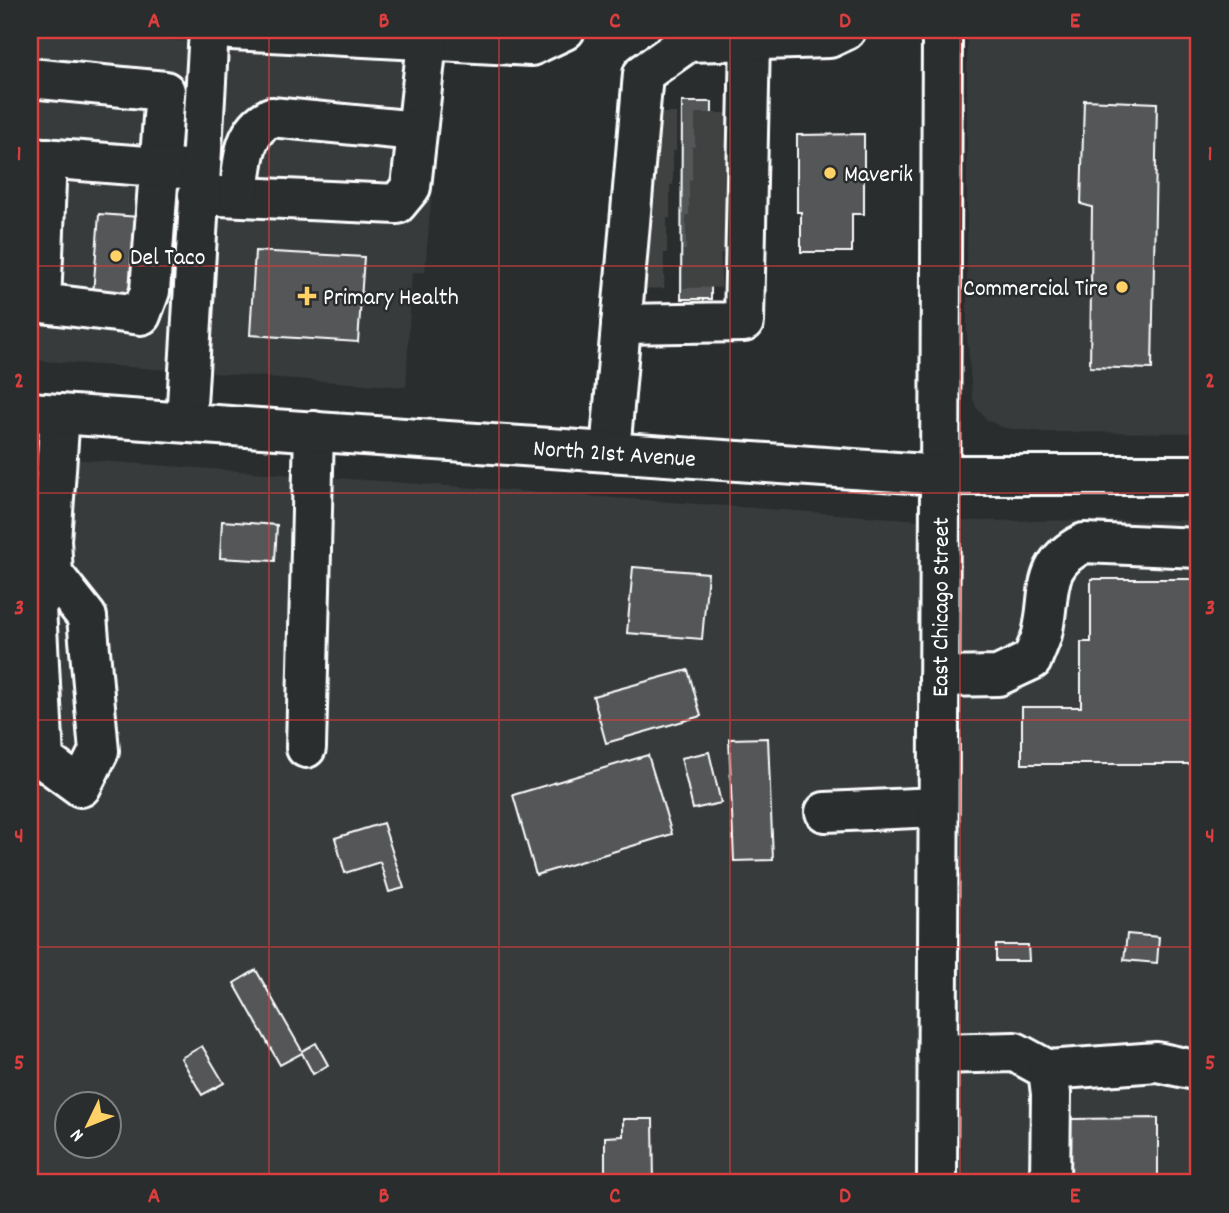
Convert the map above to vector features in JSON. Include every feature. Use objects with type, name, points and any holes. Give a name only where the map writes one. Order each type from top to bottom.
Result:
[{"type":"street","points":[[186,422],[209,30]]},
{"type":"street","points":[[231,30],[531,46],[565,30]]},
{"type":"street","points":[[610,452],[643,74],[688,42],[829,37],[846,30]]},
{"type":"street","name":"East Chicago Street","points":[[937,1183],[942,30]]},
{"type":"street","points":[[621,324],[744,322],[750,40]]},
{"type":"street","points":[[30,78],[165,91],[160,167],[150,291],[141,315],[41,303],[38,157],[160,167],[239,197],[397,204],[411,187],[427,41]]},
{"type":"street","points":[[239,197],[250,134],[257,124],[271,117],[417,131]]},
{"type":"street","points":[[45,413],[52,574]]},
{"type":"street","name":"North 21st Avenue","points":[[45,413],[940,475],[1199,475]]},
{"type":"street","points":[[306,748],[314,431]]},
{"type":"street","points":[[939,677],[998,676],[1032,660],[1042,632],[1047,588],[1058,562],[1069,550],[1084,543],[1199,548]]},
{"type":"street","points":[[825,812],[938,807]]},
{"type":"street","points":[[937,1054],[1015,1052],[1048,1070],[1157,1062],[1199,1071]]},
{"type":"street","points":[[1048,1070],[1051,1094],[1050,1183]]},
{"type":"shaded area","points":[[967,30],[1199,30],[1199,433],[1045,432],[1004,428],[987,420],[976,407],[972,395],[967,334]]},
{"type":"shaded area","points":[[30,31],[443,58],[425,272],[412,272],[406,387],[30,360]]},
{"type":"shaded area","points":[[30,456],[935,521],[1199,520],[1199,1183],[30,1183]]},
{"type":"building","name":"Commercial Tire","points":[[1084,100],[1157,103],[1152,369],[1090,367],[1092,207],[1081,204]]},
{"type":"building","points":[[682,102],[712,102],[711,299],[681,299]]},
{"type":"building","name":"Maverik","points":[[864,134],[864,214],[852,214],[852,252],[801,252],[801,212],[797,212],[797,135]]},
{"type":"building","name":"Del Taco","points":[[99,214],[139,217],[134,298],[93,295]]},
{"type":"building","name":"Primary Health","points":[[255,251],[364,257],[358,342],[250,335]]},
{"type":"building","points":[[222,521],[277,525],[275,561],[220,558]]},
{"type":"building","points":[[633,567],[708,573],[702,639],[627,633]]},
{"type":"building","points":[[1091,579],[1194,579],[1194,764],[1022,764],[1022,707],[1081,707],[1081,642],[1091,642]]},
{"type":"building","points":[[688,670],[701,716],[606,743],[593,696]]},
{"type":"building","points":[[768,738],[773,860],[734,861],[729,739]]},
{"type":"building","points":[[709,752],[721,803],[693,809],[681,758]]},
{"type":"building","points":[[648,755],[672,834],[536,875],[513,795]]},
{"type":"building","points":[[383,823],[404,888],[389,892],[380,862],[345,873],[335,838]]},
{"type":"building","points":[[1127,934],[1159,937],[1157,963],[1124,960]]},
{"type":"building","points":[[996,945],[1028,945],[1029,961],[996,961]]},
{"type":"building","points":[[256,970],[302,1051],[316,1043],[328,1065],[313,1074],[302,1053],[280,1065],[234,983]]},
{"type":"building","points":[[202,1046],[224,1083],[202,1095],[181,1058]]},
{"type":"building","points":[[1158,1118],[1158,1183],[1071,1183],[1070,1119]]},
{"type":"building","points":[[623,1119],[653,1119],[654,1183],[605,1183],[605,1137],[623,1136]]},
{"type":"tunnel","points":[[638,132],[748,132]]},
{"type":"tunnel","points":[[635,166],[747,165]]},
{"type":"tunnel","points":[[632,199],[747,199]]},
{"type":"tunnel","points":[[629,234],[746,234]]},
{"type":"tunnel","points":[[626,270],[745,268]]},
{"type":"place","name":"Maverik","points":[[830,173]]},
{"type":"place","name":"Del Taco","points":[[116,256]]},
{"type":"place","name":"Commercial Tire","points":[[1122,287]]},
{"type":"place","name":"Primary Health","points":[[307,296]]}]
